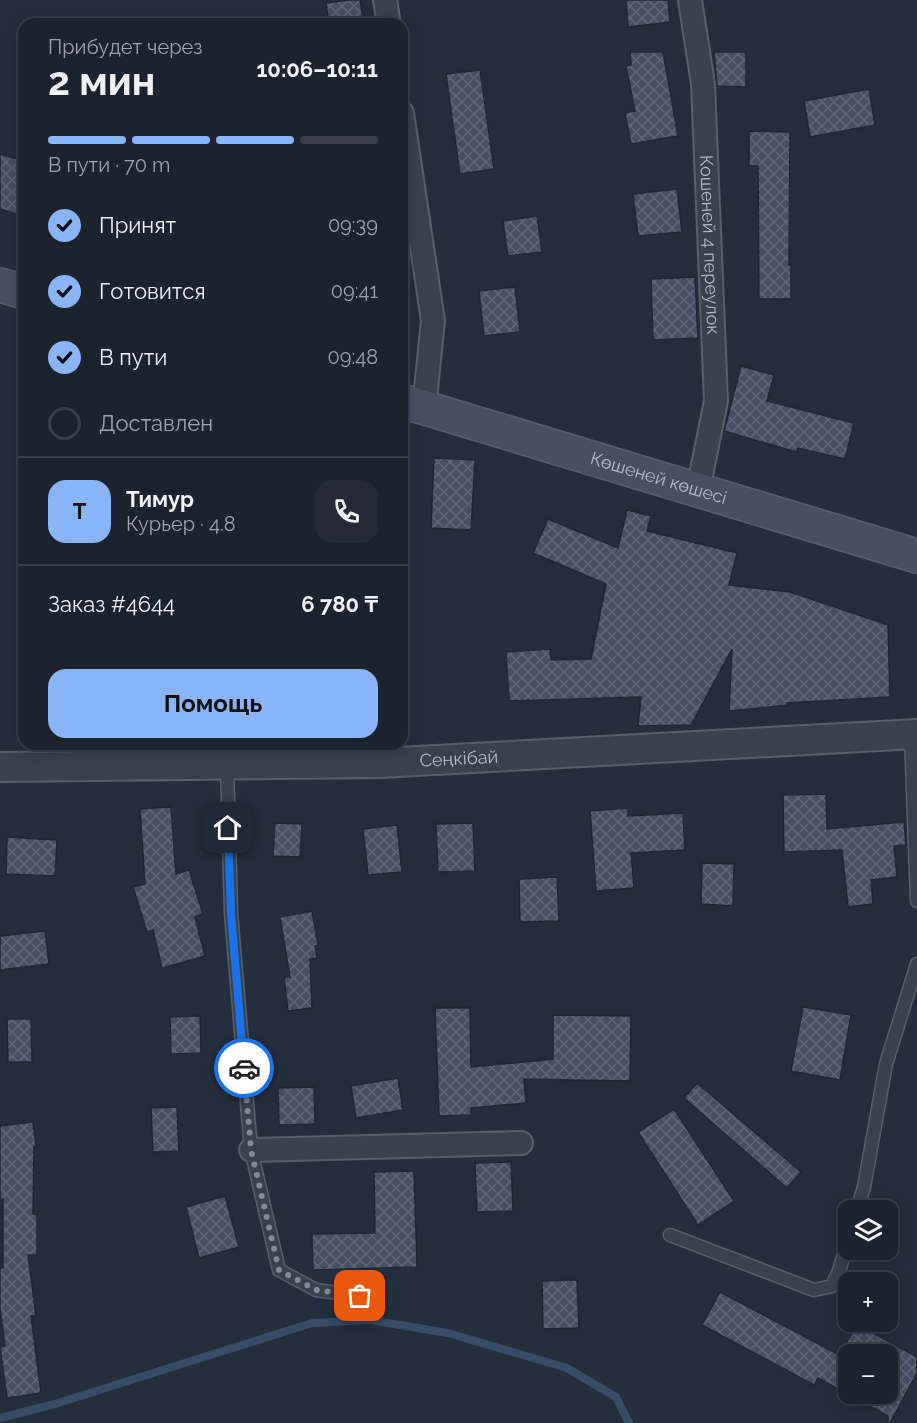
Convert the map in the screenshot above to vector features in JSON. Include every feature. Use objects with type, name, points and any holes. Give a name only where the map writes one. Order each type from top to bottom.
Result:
[{"type":"main road","points":[[0,285],[18,290]]},
{"type":"main road","name":"Көшеней көшесі","points":[[413,404],[917,556]]},
{"type":"street","points":[[385,0],[388,18]]},
{"type":"street","name":"Кошеней 4 переулок","points":[[690,0],[703,84],[716,401],[698,490]]},
{"type":"street","points":[[408,153],[433,321],[413,404]]},
{"type":"street","name":"Сеңкібай","points":[[0,767],[380,764],[914,734]]},
{"type":"street","points":[[251,1150],[521,1143]]},
{"type":"lane","points":[[914,734],[917,901]]},
{"type":"lane","points":[[227,765],[231,913],[251,1150],[279,1270],[316,1290],[376,1296]]},
{"type":"lane","points":[[860,1200],[886,1064],[917,964]]},
{"type":"lane","points":[[670,1235],[814,1290],[832,1286],[842,1260]]},
{"type":"building","points":[[360,0],[363,18],[328,18],[326,3]]},
{"type":"building","points":[[626,0],[668,0],[670,22],[628,27]]},
{"type":"building","points":[[630,52],[663,52],[678,136],[631,144],[625,113],[635,111],[626,66],[631,65]]},
{"type":"building","points":[[714,52],[746,52],[746,87],[717,86]]},
{"type":"building","points":[[480,70],[494,169],[460,174],[446,74]]},
{"type":"building","points":[[869,89],[875,125],[810,137],[804,101]]},
{"type":"building","points":[[749,131],[790,132],[791,299],[759,299],[758,166],[749,166]]},
{"type":"building","points":[[0,154],[18,159],[18,214],[0,209]]},
{"type":"building","points":[[677,189],[682,232],[638,236],[633,194]]},
{"type":"building","points":[[537,216],[542,252],[508,256],[503,221]]},
{"type":"building","points":[[695,277],[698,338],[653,340],[651,279]]},
{"type":"building","points":[[515,287],[520,332],[484,336],[479,291]]},
{"type":"building","points":[[741,366],[774,375],[767,401],[854,423],[845,459],[798,448],[796,452],[724,431]]},
{"type":"building","points":[[434,458],[475,460],[471,530],[431,528]]},
{"type":"building","points":[[627,510],[651,516],[647,531],[737,553],[729,585],[790,592],[888,625],[890,697],[787,703],[788,705],[729,711],[732,649],[691,725],[638,726],[641,697],[509,701],[506,652],[550,649],[551,660],[591,659],[606,584],[533,553],[548,519],[618,548]]},
{"type":"building","points":[[826,794],[827,829],[904,822],[906,845],[894,846],[897,877],[871,880],[873,904],[848,907],[842,850],[784,852],[783,795]]},
{"type":"building","points":[[171,807],[176,874],[189,870],[203,914],[195,917],[205,956],[162,968],[153,930],[147,932],[133,887],[145,884],[140,809]]},
{"type":"building","points":[[628,808],[628,816],[683,813],[685,850],[631,853],[634,888],[596,891],[590,811]]},
{"type":"building","points":[[275,823],[302,824],[300,857],[273,856]]},
{"type":"building","points":[[473,823],[475,871],[438,872],[436,824]]},
{"type":"building","points":[[397,825],[402,872],[368,875],[363,829]]},
{"type":"building","points":[[7,837],[57,840],[55,876],[6,874]]},
{"type":"building","points":[[702,863],[734,864],[733,906],[701,904]]},
{"type":"building","points":[[557,877],[559,921],[520,922],[519,879]]},
{"type":"building","points":[[312,911],[318,945],[315,946],[317,958],[310,959],[312,1008],[288,1011],[284,977],[290,977],[280,917]]},
{"type":"building","points":[[45,931],[49,964],[0,970],[0,936]]},
{"type":"building","points":[[803,1007],[851,1015],[840,1080],[791,1071]]},
{"type":"building","points":[[435,1008],[470,1008],[471,1067],[553,1059],[553,1015],[631,1016],[630,1081],[524,1079],[526,1103],[471,1108],[471,1115],[439,1116]]},
{"type":"building","points":[[200,1016],[201,1053],[171,1054],[170,1017]]},
{"type":"building","points":[[7,1019],[31,1019],[32,1062],[8,1062]]},
{"type":"building","points":[[398,1078],[403,1110],[356,1118],[351,1086]]},
{"type":"building","points":[[697,1083],[801,1172],[787,1188],[684,1098]]},
{"type":"building","points":[[314,1087],[315,1124],[279,1125],[278,1088]]},
{"type":"building","points":[[177,1107],[179,1151],[153,1152],[151,1108]]},
{"type":"building","points":[[674,1109],[734,1201],[698,1225],[638,1132]]},
{"type":"building","points":[[33,1122],[36,1147],[34,1147],[33,1214],[37,1214],[37,1255],[28,1255],[36,1316],[31,1316],[41,1393],[7,1398],[0,1347],[5,1346],[0,1308],[0,1268],[3,1268],[3,1199],[0,1199],[0,1126]]},
{"type":"building","points":[[511,1162],[513,1211],[477,1212],[475,1163]]},
{"type":"building","points":[[414,1171],[417,1267],[313,1270],[312,1234],[375,1233],[374,1172]]},
{"type":"building","points":[[225,1196],[239,1247],[199,1258],[186,1207]]},
{"type":"building","points":[[577,1280],[579,1328],[543,1329],[542,1281]]},
{"type":"building","points":[[720,1292],[838,1354],[838,1389],[818,1378],[814,1385],[702,1325]]},
{"type":"building","points":[[852,1332],[872,1332],[893,1344],[846,1344]]},
{"type":"building","points":[[898,1347],[917,1357],[917,1373],[890,1423],[888,1423],[888,1416],[866,1404],[898,1404]]},
{"type":"waterway","points":[[0,1418],[55,1404],[312,1323],[370,1320],[448,1333],[567,1368],[616,1397],[629,1423]]},
{"type":"way so far","points":[[244,1068],[251,1150],[279,1270],[316,1290],[360,1296]]},
{"type":"route","points":[[228,828],[231,913],[244,1068]]}]
